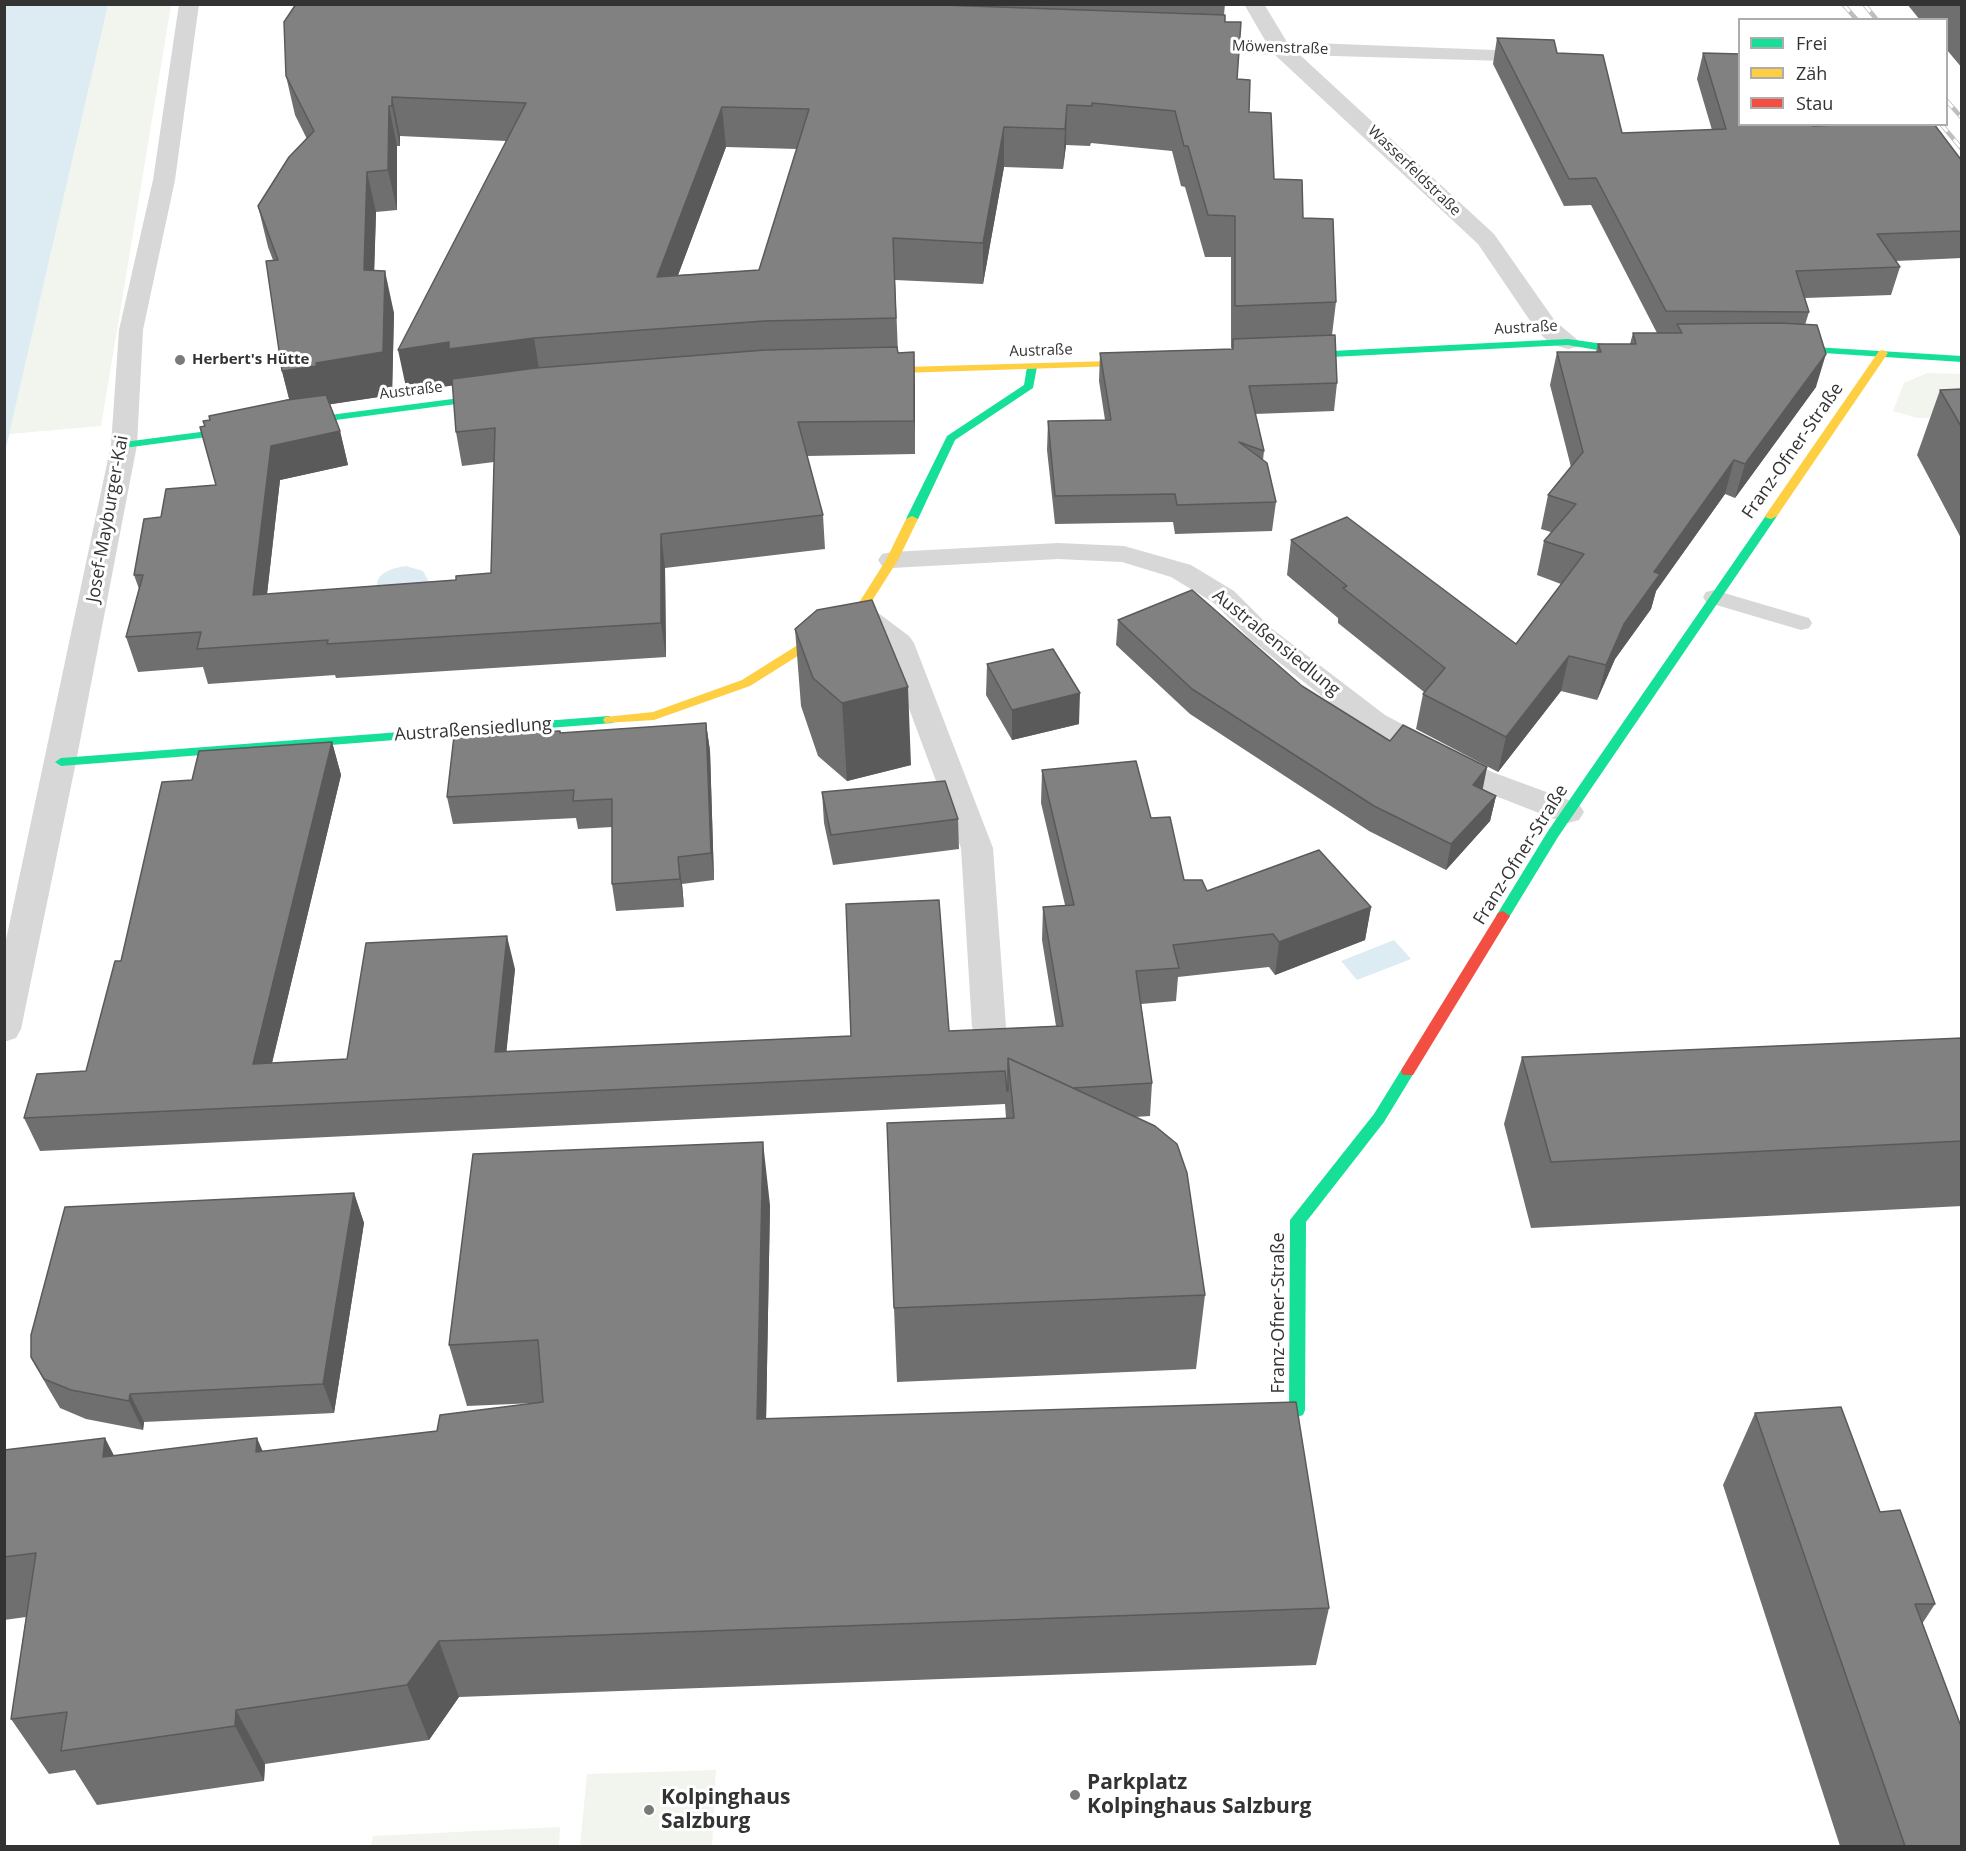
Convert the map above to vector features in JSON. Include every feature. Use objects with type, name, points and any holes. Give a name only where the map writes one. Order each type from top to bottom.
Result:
[{"type":"street","name":"Josef-Mayburger-Kai","points":[[4,1029],[61,762],[124,446],[130,330],[164,180],[189,4]]},
{"type":"street","name":"Wasserfeldstraße","points":[[1254,4],[1281,49],[1486,239],[1546,326],[1560,339],[1568,342]]},
{"type":"street","name":"Möwenstraße","points":[[1181,45],[1539,56]]},
{"type":"street","name":"Austraße","points":[[1283,356],[1568,342],[1611,348],[1656,348]]},
{"type":"street","points":[[1770,347],[1962,358]]},
{"type":"street","name":"Franz-Ofner-Straße","points":[[1297,1410],[1298,1220],[1379,1118],[1568,813],[1883,352]]},
{"type":"street","name":"Austraße","points":[[859,371],[1032,368],[1163,362]]},
{"type":"street","name":"Austraßensiedlung","points":[[61,762],[654,716],[746,683],[859,612],[892,560],[951,438],[1029,386],[1032,368]]},
{"type":"street","name":"Austraße","points":[[124,446],[507,395]]},
{"type":"street","name":"Austraßensiedlung","points":[[892,560],[1058,551],[1124,554],[1181,571],[1224,597],[1261,633],[1374,722],[1481,779],[1568,813]]},
{"type":"street","points":[[859,612],[899,643],[977,848],[989,1027]]},
{"type":"lane","points":[[1714,597],[1801,623]]},
{"type":"shaded area","points":[[4,5],[108,5],[5,452]]},
{"type":"shaded area","points":[[108,5],[171,5],[101,426],[9,434]]},
{"type":"shaded area","points":[[1927,373],[1961,374],[1961,418],[1917,418],[1893,411],[1904,383]]},
{"type":"shaded area","points":[[406,566],[423,571],[429,582],[425,588],[377,589],[377,583],[382,575]]},
{"type":"shaded area","points":[[1394,940],[1411,959],[1357,980],[1341,961]]},
{"type":"shaded area","name":"Kolpinghaus Salzburg","points":[[716,1770],[712,1846],[580,1846],[587,1774]]},
{"type":"shaded area","points":[[560,1827],[559,1846],[371,1846],[373,1836]]},
{"type":"building","points":[[296,4],[913,4],[1225,15],[1225,22],[1241,22],[1237,79],[1250,80],[1249,112],[1271,113],[1274,179],[1302,180],[1303,218],[1333,219],[1336,302],[1235,306],[1235,216],[1208,215],[1188,146],[1184,146],[1175,111],[1092,103],[1092,106],[1067,105],[1065,129],[1004,127],[983,243],[893,238],[896,318],[764,321],[534,338],[449,349],[449,342],[398,350],[526,103],[392,97],[392,106],[389,106],[388,170],[367,172],[364,270],[385,271],[383,352],[282,371],[266,261],[278,260],[258,206],[289,157],[314,131],[286,76],[284,22]],"holes":[[[722,107],[809,109],[759,270],[657,277]]]},
{"type":"building","points":[[1497,38],[1554,40],[1557,53],[1603,55],[1622,133],[1726,129],[1703,53],[1738,54],[1738,126],[1936,126],[1962,161],[1962,231],[1877,234],[1900,267],[1796,271],[1809,312],[1666,311],[1596,178],[1569,179]]},
{"type":"building","points":[[1677,324],[1817,325],[1826,354],[1745,464],[1734,460],[1654,572],[1660,574],[1624,624],[1606,665],[1569,656],[1506,737],[1423,694],[1445,668],[1343,588],[1347,586],[1291,540],[1347,517],[1516,644],[1584,554],[1544,541],[1576,504],[1548,495],[1583,452],[1557,352],[1601,352],[1598,344],[1636,344],[1633,333],[1682,333]]},
{"type":"building","points":[[1335,335],[1337,383],[1249,386],[1264,451],[1239,442],[1267,463],[1276,502],[1177,505],[1175,494],[1055,496],[1048,421],[1111,420],[1100,353],[1233,349],[1233,339]]},
{"type":"building","points":[[897,347],[898,353],[914,352],[914,421],[798,422],[823,515],[661,534],[661,623],[327,644],[328,640],[197,649],[201,632],[126,637],[143,575],[134,575],[144,519],[161,517],[166,489],[216,485],[200,427],[205,426],[203,421],[210,420],[209,416],[287,400],[326,395],[340,431],[271,446],[253,595],[456,580],[456,576],[491,573],[495,428],[456,432],[452,379],[536,368],[765,350]]},
{"type":"building","points":[[1962,389],[1962,428],[1940,390]]},
{"type":"building","points":[[1192,590],[1302,686],[1390,741],[1403,725],[1487,767],[1473,785],[1496,796],[1451,844],[1374,806],[1192,689],[1118,620]]},
{"type":"building","points":[[872,600],[908,687],[842,703],[813,678],[795,629],[817,610]]},
{"type":"building","points":[[1053,649],[1080,693],[1012,710],[987,664]]},
{"type":"building","points":[[706,723],[711,853],[678,857],[680,879],[612,884],[612,799],[573,801],[574,790],[447,797],[454,736],[560,731],[560,733]]},
{"type":"building","points":[[332,742],[253,1064],[347,1059],[366,943],[507,936],[495,1052],[851,1036],[846,904],[939,900],[949,1031],[1063,1026],[1043,907],[1074,905],[1042,770],[1136,761],[1151,818],[1170,817],[1184,880],[1202,880],[1207,891],[1319,850],[1371,907],[1279,942],[1273,934],[1173,945],[1179,968],[1136,971],[1152,1083],[1073,1088],[1008,1058],[1008,1091],[1005,1071],[24,1118],[37,1074],[86,1071],[115,961],[121,961],[162,782],[192,780],[199,751]]},
{"type":"building","points":[[945,781],[958,819],[831,835],[822,792]]},
{"type":"building","points":[[1962,1038],[1962,1141],[1551,1162],[1522,1057]]},
{"type":"building","points":[[1008,1058],[1155,1126],[1177,1144],[1187,1173],[1205,1295],[894,1308],[887,1123],[1014,1118]]},
{"type":"building","points":[[763,1142],[757,1419],[1296,1402],[1329,1608],[439,1641],[407,1685],[236,1710],[235,1726],[61,1751],[67,1712],[11,1719],[36,1553],[4,1557],[4,1450],[105,1438],[103,1457],[257,1438],[256,1452],[437,1431],[440,1415],[543,1402],[538,1340],[449,1345],[473,1154]]},
{"type":"building","points":[[354,1193],[323,1384],[130,1394],[129,1401],[71,1390],[44,1379],[31,1357],[31,1335],[65,1207]]},
{"type":"building","points":[[1841,1407],[1880,1512],[1900,1510],[1935,1604],[1915,1604],[1962,1729],[1962,1846],[1905,1846],[1755,1413]]},
{"type":"railway","points":[[1843,4],[1855,18]]},
{"type":"railway","points":[[1864,4],[1875,18]]},
{"type":"railway","points":[[1948,102],[1962,118]]},
{"type":"railway","points":[[1943,126],[1962,149]]},
{"type":"traffic: fast","points":[[1292,356],[1568,342],[1611,348],[1642,348]]},
{"type":"traffic: fast","points":[[1781,348],[1962,359]]},
{"type":"traffic: fast","points":[[912,519],[951,438],[1029,386],[1032,367]]},
{"type":"traffic: fast","points":[[124,445],[498,396]]},
{"type":"traffic: fast","points":[[1503,916],[1553,834],[1771,516]]},
{"type":"traffic: fast","points":[[61,762],[609,720]]},
{"type":"traffic: fast","points":[[1297,1410],[1298,1220],[1379,1118],[1408,1071]]},
{"type":"traffic: slow","points":[[1771,516],[1883,353]]},
{"type":"traffic: slow","points":[[870,371],[1145,363]]},
{"type":"traffic: slow","points":[[609,720],[654,716],[746,683],[859,612],[892,560],[912,519]]},
{"type":"traffic: jam","points":[[1408,1071],[1503,916]]},
{"type":"place","name":"Herbert's Hütte","points":[[180,360]]},
{"type":"place","name":"Parkplatz Kolpinghaus Salzburg","points":[[1075,1795]]},
{"type":"place","name":"Kolpinghaus Salzburg","points":[[649,1810]]}]
